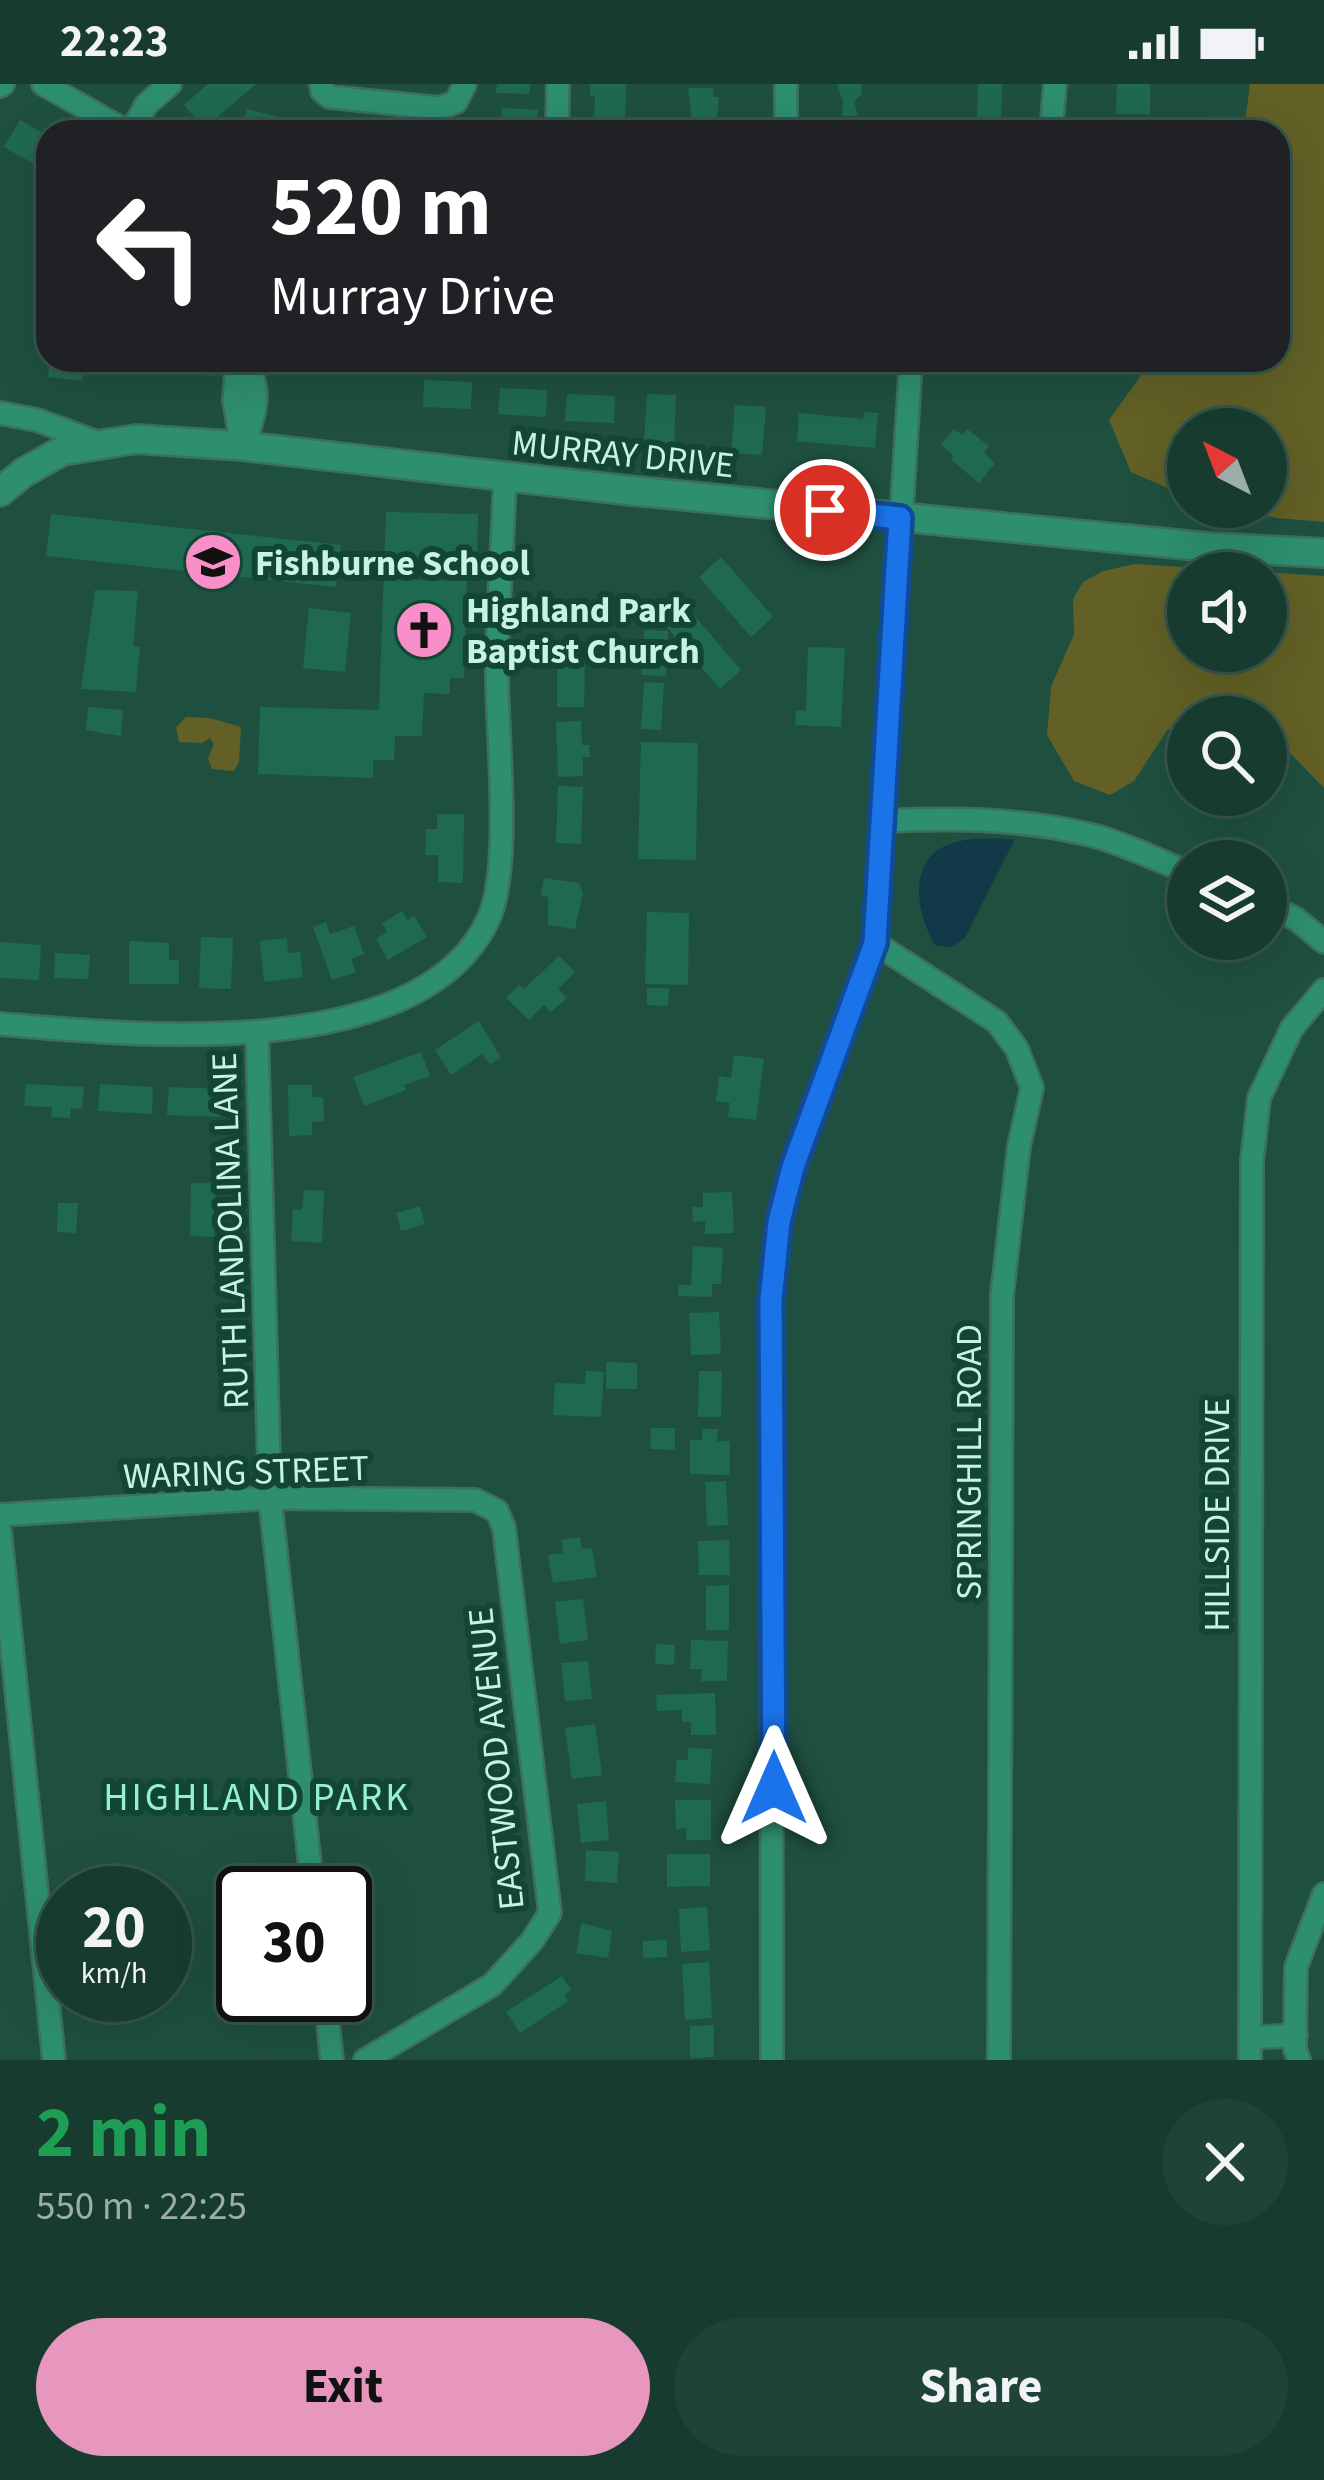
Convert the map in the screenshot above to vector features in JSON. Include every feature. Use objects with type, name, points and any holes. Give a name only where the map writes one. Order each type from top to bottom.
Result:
[{"type":"street","points":[[43,84],[108,120]]},
{"type":"street","points":[[137,120],[170,84]]},
{"type":"street","points":[[321,84],[330,97],[439,108],[456,102],[465,84]]},
{"type":"street","points":[[556,120],[558,84]]},
{"type":"street","points":[[786,84],[786,120]]},
{"type":"street","points":[[1052,120],[1055,84]]},
{"type":"street","points":[[238,372],[234,400],[242,446]]},
{"type":"street","points":[[772,2060],[771,1300],[779,1222],[793,1167],[875,943],[909,372]]},
{"type":"street","points":[[0,413],[37,420],[96,442]]},
{"type":"street","name":"MURRAY DRIVE","points":[[0,492],[49,457],[96,442],[136,439],[242,446],[1208,548],[1324,553]]},
{"type":"street","points":[[0,1024],[93,1031],[257,1033],[345,1018],[413,996],[463,962],[490,916],[500,856],[497,669],[505,476]]},
{"type":"street","points":[[884,821],[971,818],[1028,823],[1095,836],[1167,864]]},
{"type":"street","points":[[1287,914],[1324,942]]},
{"type":"street","name":"SPRINGHILL ROAD","points":[[875,943],[997,1022],[1017,1049],[1032,1088],[1019,1146],[1002,1295],[999,2060]]},
{"type":"street","name":"HILLSIDE DRIVE","points":[[1250,2049],[1252,1161],[1259,1097],[1292,1028],[1324,990]]},
{"type":"street","name":"RUTH LANDOLINA LANE","points":[[257,1033],[270,1498],[310,1866]]},
{"type":"street","name":"WARING STREET","points":[[0,1515],[270,1498],[475,1500],[493,1508]]},
{"type":"street","name":"EASTWOOD AVENUE","points":[[365,2060],[492,1985],[532,1942],[550,1913],[504,1528],[493,1508]]},
{"type":"street","points":[[0,1532],[54,2060]]},
{"type":"street","points":[[1299,2060],[1296,1967],[1324,1894]]},
{"type":"street","points":[[328,2022],[332,2060]]},
{"type":"street","points":[[1250,2049],[1296,2035]]},
{"type":"shaded area","points":[[1250,84],[1324,84],[1324,522],[1287,519],[1287,408],[1167,408],[1167,488],[1131,472],[1109,420],[1144,372],[1290,372],[1290,120],[1246,120]]},
{"type":"shaded area","points":[[1135,564],[1167,566],[1167,672],[1287,672],[1287,574],[1324,576],[1324,788],[1287,750],[1287,696],[1167,696],[1167,731],[1134,781],[1110,795],[1074,781],[1047,735],[1051,687],[1074,634],[1073,599],[1083,582],[1103,571]]},
{"type":"shaded area","points":[[186,717],[241,727],[234,771],[212,769],[208,758],[214,744],[210,738],[202,743],[179,742],[176,727]]},
{"type":"water","points":[[1015,839],[965,938],[951,947],[936,946],[920,902],[919,886],[929,859],[956,842]]},
{"type":"building","points":[[208,84],[256,84],[213,120],[197,120],[184,105]]},
{"type":"building","points":[[497,84],[530,84],[529,94],[496,93]]},
{"type":"building","points":[[590,84],[626,84],[625,120],[594,120],[595,96],[590,96]]},
{"type":"building","points":[[837,84],[862,84],[861,95],[854,101],[858,116],[842,116]]},
{"type":"building","points":[[978,84],[1002,84],[1001,120],[977,120]]},
{"type":"building","points":[[1117,84],[1150,84],[1150,114],[1116,114]]},
{"type":"building","points":[[688,88],[713,88],[714,97],[719,97],[717,120],[692,120]]},
{"type":"building","points":[[502,108],[538,110],[538,120],[502,120]]},
{"type":"building","points":[[247,109],[290,120],[245,120]]},
{"type":"building","points":[[20,120],[36,129],[36,165],[4,147]]},
{"type":"building","points":[[49,372],[83,372],[82,381],[48,377]]},
{"type":"building","points":[[424,380],[472,382],[471,409],[423,407]]},
{"type":"building","points":[[500,388],[547,390],[546,417],[498,414]]},
{"type":"building","points":[[567,394],[615,396],[614,423],[565,421]]},
{"type":"building","points":[[647,394],[676,395],[674,443],[644,441]]},
{"type":"building","points":[[735,405],[766,407],[762,455],[731,453]]},
{"type":"building","points":[[864,412],[878,413],[875,448],[797,441],[799,413],[863,419]]},
{"type":"building","points":[[954,429],[962,435],[967,429],[989,446],[984,453],[995,463],[979,483],[941,445]]},
{"type":"building","name":"Highland Park Baptist Church","points":[[386,512],[478,514],[477,564],[416,562],[415,580],[467,581],[464,678],[450,678],[450,694],[424,693],[422,736],[395,736],[394,760],[373,760],[373,778],[258,774],[260,707],[379,710]]},
{"type":"building","points":[[51,514],[341,545],[336,587],[46,556]]},
{"type":"building","points":[[721,557],[773,617],[751,637],[699,577]]},
{"type":"building","points":[[95,590],[138,591],[133,647],[140,646],[136,692],[81,689]]},
{"type":"building","points":[[675,593],[741,670],[720,689],[654,612]]},
{"type":"building","points":[[309,608],[351,613],[345,672],[303,668]]},
{"type":"building","points":[[644,630],[668,631],[666,676],[642,675]]},
{"type":"building","points":[[808,647],[845,648],[841,727],[795,725],[796,710],[806,711]]},
{"type":"building","points":[[557,661],[585,661],[584,707],[557,707]]},
{"type":"building","points":[[644,682],[664,683],[661,730],[641,729]]},
{"type":"building","points":[[88,707],[123,710],[121,736],[86,730]]},
{"type":"building","points":[[581,721],[582,745],[589,745],[590,757],[583,757],[583,776],[558,777],[556,722]]},
{"type":"building","points":[[641,742],[698,743],[696,860],[638,859]]},
{"type":"building","points":[[558,786],[583,787],[581,844],[556,843]]},
{"type":"building","points":[[437,814],[464,814],[463,883],[438,882],[438,855],[425,855],[426,829],[437,829]]},
{"type":"building","points":[[544,878],[579,883],[583,893],[575,929],[548,925],[548,897],[541,896]]},
{"type":"building","points":[[402,911],[407,920],[414,916],[427,937],[388,960],[376,939],[387,932],[382,923]]},
{"type":"building","points":[[647,912],[689,913],[688,985],[645,984]]},
{"type":"building","points":[[326,922],[330,934],[354,926],[364,954],[351,959],[356,972],[332,980],[313,927]]},
{"type":"building","points":[[201,937],[233,938],[231,989],[199,988]]},
{"type":"building","points":[[287,938],[288,953],[300,952],[303,977],[264,982],[260,941]]},
{"type":"building","points":[[129,941],[169,943],[169,960],[179,960],[179,984],[129,984]]},
{"type":"building","points":[[0,942],[41,945],[39,980],[0,978]]},
{"type":"building","points":[[55,953],[90,955],[88,979],[54,978]]},
{"type":"building","points":[[559,956],[575,972],[558,989],[567,998],[551,1012],[544,1005],[529,1020],[506,998],[519,985],[524,989]]},
{"type":"building","points":[[647,988],[669,988],[668,1006],[647,1005]]},
{"type":"building","points":[[479,1021],[501,1058],[490,1064],[482,1054],[451,1075],[435,1050]]},
{"type":"building","points":[[421,1052],[430,1076],[364,1106],[353,1077]]},
{"type":"building","points":[[734,1055],[764,1059],[756,1120],[728,1117],[730,1103],[716,1101],[719,1076],[731,1078]]},
{"type":"building","points":[[26,1084],[84,1087],[82,1109],[71,1108],[70,1118],[51,1117],[52,1107],[24,1106]]},
{"type":"building","points":[[100,1084],[153,1087],[152,1114],[98,1111]]},
{"type":"building","points":[[288,1085],[312,1085],[312,1097],[323,1097],[324,1121],[312,1122],[312,1135],[289,1136]]},
{"type":"building","points":[[169,1087],[223,1089],[221,1117],[167,1115]]},
{"type":"building","points":[[191,1183],[216,1183],[214,1237],[190,1236]]},
{"type":"building","points":[[304,1190],[324,1191],[322,1243],[291,1241],[293,1209],[302,1210]]},
{"type":"building","points":[[732,1192],[734,1233],[705,1234],[705,1221],[693,1222],[692,1207],[703,1207],[703,1193]]},
{"type":"building","points":[[58,1203],[78,1203],[76,1233],[57,1232]]},
{"type":"building","points":[[420,1206],[425,1224],[401,1231],[396,1213]]},
{"type":"building","points":[[693,1246],[723,1248],[721,1284],[712,1284],[712,1297],[678,1296],[678,1285],[691,1285]]},
{"type":"building","points":[[719,1312],[721,1354],[691,1355],[689,1313]]},
{"type":"building","points":[[606,1362],[637,1363],[637,1389],[606,1389]]},
{"type":"building","points":[[586,1371],[604,1372],[601,1417],[553,1415],[555,1383],[585,1384]]},
{"type":"building","points":[[699,1371],[722,1371],[721,1417],[698,1417]]},
{"type":"building","points":[[651,1428],[675,1428],[675,1450],[650,1449]]},
{"type":"building","points":[[702,1429],[718,1429],[717,1441],[730,1441],[730,1475],[690,1474],[690,1440],[702,1440]]},
{"type":"building","points":[[726,1481],[728,1525],[707,1526],[705,1482]]},
{"type":"building","points":[[580,1537],[582,1549],[592,1548],[597,1577],[553,1583],[548,1555],[563,1553],[561,1540]]},
{"type":"building","points":[[729,1540],[730,1575],[699,1575],[698,1541]]},
{"type":"building","points":[[729,1585],[729,1630],[706,1630],[706,1586]]},
{"type":"building","points":[[583,1599],[588,1640],[560,1644],[555,1602]]},
{"type":"building","points":[[691,1640],[728,1641],[727,1681],[701,1681],[702,1669],[690,1669]]},
{"type":"building","points":[[656,1644],[675,1645],[674,1665],[655,1664]]},
{"type":"building","points":[[588,1661],[592,1699],[565,1701],[561,1663]]},
{"type":"building","points":[[715,1693],[716,1735],[691,1735],[691,1722],[682,1722],[682,1710],[657,1711],[656,1695]]},
{"type":"building","points":[[595,1724],[602,1775],[572,1779],[565,1728]]},
{"type":"building","points":[[688,1748],[712,1749],[710,1784],[675,1782],[677,1760],[688,1760]]},
{"type":"building","points":[[675,1800],[711,1800],[711,1840],[686,1840],[686,1828],[676,1829]]},
{"type":"building","points":[[606,1801],[609,1840],[581,1843],[577,1804]]},
{"type":"building","points":[[586,1850],[619,1852],[617,1883],[585,1881]]},
{"type":"building","points":[[667,1854],[710,1854],[710,1886],[667,1887]]},
{"type":"building","points":[[707,1907],[710,1950],[681,1952],[679,1909]]},
{"type":"building","points":[[581,1923],[612,1931],[608,1958],[576,1953]]},
{"type":"building","points":[[667,1940],[667,1957],[643,1958],[643,1941]]},
{"type":"building","points":[[709,1962],[712,2018],[685,2020],[682,1964]]},
{"type":"building","points":[[562,1976],[571,1990],[564,1995],[568,2001],[520,2033],[506,2012]]},
{"type":"building","points":[[714,2025],[714,2057],[690,2058],[690,2026]]},
{"type":"place","name":"Fishburne School","points":[[213,562]]},
{"type":"place","name":"Highland Park Baptist Church","points":[[424,630]]},
{"type":"district","name":"HIGHLAND PARK","points":[[257,1796]]},
{"type":"route","points":[[774,1788],[771,1300],[779,1222],[793,1167],[875,943],[900,518],[825,510]]}]
